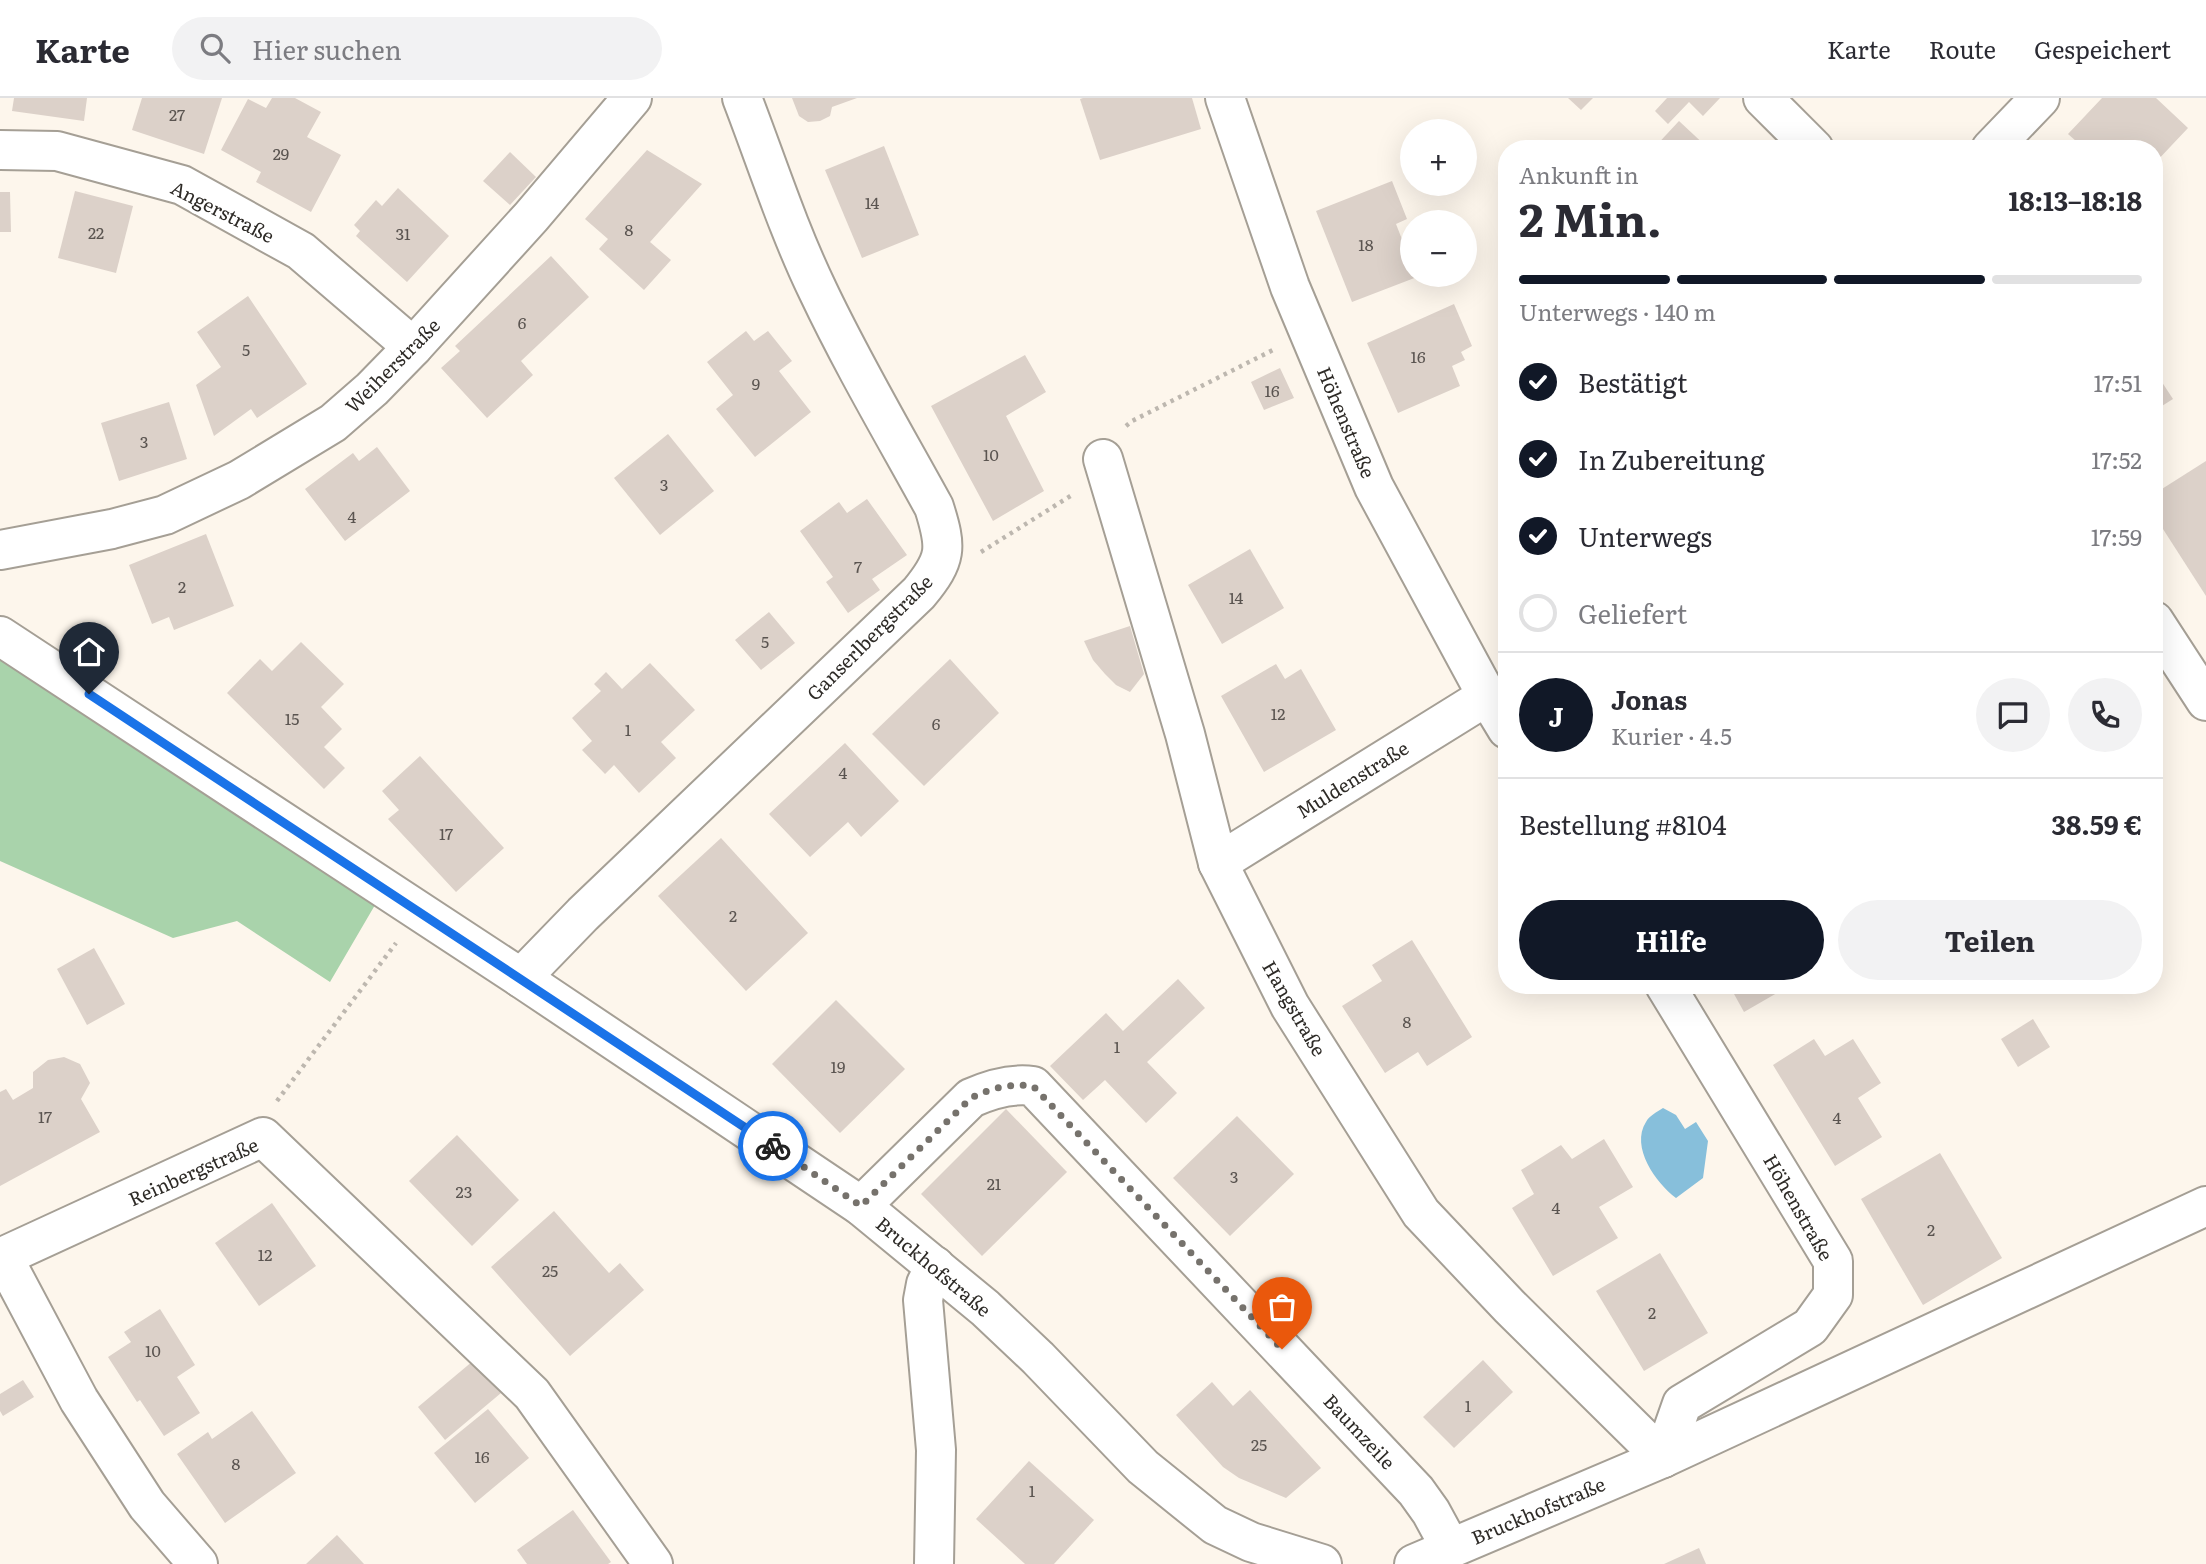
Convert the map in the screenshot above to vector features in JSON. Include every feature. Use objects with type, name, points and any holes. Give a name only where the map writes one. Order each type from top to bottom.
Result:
[{"type":"street","name":"Weiherstraße","points":[[0,550],[112,529],[165,515],[239,480],[333,423],[372,389],[413,347],[531,217],[632,98]]},
{"type":"street","name":"Ganserlbergstraße","points":[[521,978],[583,914],[919,593],[943,559],[942,533],[934,507],[817,290],[742,98]]},
{"type":"street","name":"Höhenstraße","points":[[1225,98],[1290,287],[1374,487],[1498,714]]},
{"type":"street","points":[[1763,98],[1805,140]]},
{"type":"street","points":[[2000,140],[2040,98]]},
{"type":"street","name":"Angerstraße","points":[[0,150],[57,151],[182,185],[301,251],[413,347]]},
{"type":"street","name":"Hangstraße","points":[[1104,459],[1185,734],[1218,863],[1290,1006],[1421,1213],[1510,1307],[1663,1458]]},
{"type":"street","points":[[2163,635],[2206,701]]},
{"type":"street","name":"Bruckhofstraße","points":[[0,636],[420,911],[861,1206],[994,1317],[1038,1358],[1143,1467],[1214,1525],[1251,1542],[1322,1564]]},
{"type":"street","name":"Muldenstraße","points":[[1218,863],[1487,696]]},
{"type":"street","name":"Höhenstraße","points":[[1663,1458],[1682,1404],[1810,1327],[1833,1295],[1833,1261],[1670,994]]},
{"type":"street","name":"Baumzeile","points":[[861,1206],[971,1098],[987,1090],[1019,1084],[1033,1086],[1416,1490],[1431,1511],[1450,1547]]},
{"type":"street","name":"Reinbergstraße","points":[[198,1564],[147,1505],[79,1400],[2,1258],[263,1137],[532,1394],[653,1564]]},
{"type":"street","name":"Bruckhofstraße","points":[[1414,1564],[1663,1458],[2206,1206]]},
{"type":"street","points":[[934,1564],[936,1450],[923,1300],[926,1284],[935,1266]]},
{"type":"path","points":[[263,1137],[272,1107],[420,911]]},
{"type":"green space","points":[[0,646],[375,905],[330,982],[237,921],[173,938],[0,861]]},
{"type":"water","points":[[1663,1108],[1676,1115],[1685,1129],[1696,1122],[1708,1141],[1703,1178],[1676,1198],[1654,1174],[1643,1153],[1641,1142],[1647,1120]]},
{"type":"building","points":[[14,98],[87,98],[84,121],[12,111]]},
{"type":"building","points":[[142,98],[222,98],[204,154],[132,130]]},
{"type":"building","points":[[272,98],[295,98],[321,112],[307,137],[341,155],[311,212],[256,182],[261,172],[221,150],[248,99],[266,108]]},
{"type":"building","points":[[792,98],[857,98],[832,107],[830,116],[820,121],[808,122],[799,116]]},
{"type":"building","points":[[1192,98],[1201,129],[1100,160],[1080,99]]},
{"type":"building","points":[[1568,98],[1593,98],[1581,110]]},
{"type":"building","points":[[1667,98],[1720,98],[1703,116],[1689,102],[1668,124],[1655,111]]},
{"type":"building","points":[[2102,98],[2156,98],[2188,128],[2163,154],[2163,140],[2075,140],[2068,134]]},
{"type":"building","points":[[1679,121],[1699,140],[1661,140]]},
{"type":"building","points":[[884,146],[919,235],[862,258],[825,170]]},
{"type":"building","points":[[647,150],[702,184],[650,242],[671,260],[644,290],[599,249],[608,239],[585,219]]},
{"type":"building","points":[[510,152],[536,177],[510,205],[483,181]]},
{"type":"building","points":[[1392,181],[1403,210],[1400,210],[1400,222],[1396,224],[1400,234],[1400,284],[1352,302],[1316,211]]},
{"type":"building","points":[[398,188],[449,236],[407,282],[356,236],[360,231],[354,225],[376,200],[382,206]]},
{"type":"building","points":[[75,191],[133,206],[116,273],[58,258]]},
{"type":"building","points":[[0,192],[10,192],[11,232],[0,232]]},
{"type":"building","points":[[551,256],[589,297],[521,361],[533,375],[487,418],[441,368],[460,351],[455,346]]},
{"type":"building","points":[[248,296],[307,384],[257,418],[251,409],[214,436],[196,385],[221,367],[197,332]]},
{"type":"building","points":[[1454,304],[1472,346],[1461,352],[1465,360],[1452,366],[1460,386],[1398,413],[1367,343]]},
{"type":"building","points":[[746,331],[754,341],[768,331],[792,361],[779,371],[811,412],[755,457],[716,409],[733,395],[707,362]]},
{"type":"building","points":[[1025,355],[1046,392],[1006,416],[1044,491],[993,521],[931,406]]},
{"type":"building","points":[[1280,368],[1294,398],[1264,410],[1251,382]]},
{"type":"building","points":[[2163,384],[2173,399],[2163,405]]},
{"type":"building","points":[[169,402],[187,459],[119,481],[101,423]]},
{"type":"building","points":[[668,434],[714,491],[660,535],[614,478]]},
{"type":"building","points":[[377,447],[410,491],[345,541],[305,489],[353,453],[359,461]]},
{"type":"building","points":[[2206,461],[2206,596],[2163,529],[2163,488]]},
{"type":"building","points":[[867,499],[907,555],[872,579],[880,590],[848,613],[826,582],[833,577],[800,531],[839,502],[847,513]]},
{"type":"building","points":[[206,534],[234,606],[174,630],[169,617],[152,624],[129,565]]},
{"type":"building","points":[[1250,549],[1284,608],[1222,644],[1188,585]]},
{"type":"building","points":[[769,612],[795,643],[761,670],[735,640]]},
{"type":"building","points":[[1130,626],[1144,674],[1130,692],[1116,685],[1105,674],[1093,660],[1084,641]]},
{"type":"building","points":[[301,642],[344,684],[321,707],[342,729],[324,747],[345,768],[324,789],[227,693],[260,659],[272,671]]},
{"type":"building","points":[[950,659],[999,713],[924,786],[872,734]]},
{"type":"building","points":[[650,663],[695,710],[661,742],[676,758],[639,793],[614,765],[605,774],[582,750],[592,741],[572,718],[601,691],[594,684],[606,672],[622,689]]},
{"type":"building","points":[[1276,664],[1285,679],[1301,669],[1336,730],[1264,772],[1221,696]]},
{"type":"building","points":[[845,743],[899,801],[861,837],[848,822],[810,857],[769,814]]},
{"type":"building","points":[[420,756],[504,848],[456,892],[388,819],[399,810],[382,791]]},
{"type":"building","points":[[721,838],[808,933],[746,991],[658,896]]},
{"type":"building","points":[[1412,940],[1472,1037],[1427,1066],[1418,1052],[1385,1073],[1342,1006],[1382,981],[1372,965]]},
{"type":"building","points":[[94,948],[125,1004],[87,1025],[57,969]]},
{"type":"building","points":[[1178,979],[1205,1008],[1147,1062],[1177,1093],[1146,1123],[1105,1080],[1083,1100],[1050,1066],[1106,1013],[1123,1031]]},
{"type":"building","points":[[1734,994],[1775,994],[1744,1012]]},
{"type":"building","points":[[836,1000],[905,1069],[840,1133],[772,1064]]},
{"type":"building","points":[[2033,1019],[2050,1047],[2018,1067],[2001,1039]]},
{"type":"building","points":[[1814,1039],[1825,1056],[1853,1039],[1881,1083],[1858,1098],[1882,1137],[1835,1166],[1773,1065]]},
{"type":"building","points":[[64,1057],[80,1064],[90,1083],[81,1099],[100,1132],[0,1186],[0,1092],[6,1089],[13,1100],[33,1088],[33,1072],[48,1060]]},
{"type":"building","points":[[1006,1109],[1067,1172],[982,1256],[921,1194]]},
{"type":"building","points":[[1237,1116],[1294,1174],[1230,1236],[1173,1178]]},
{"type":"building","points":[[457,1135],[519,1200],[472,1246],[409,1181]]},
{"type":"building","points":[[1604,1139],[1633,1187],[1599,1207],[1618,1238],[1553,1276],[1512,1208],[1534,1194],[1521,1170],[1561,1145],[1572,1159]]},
{"type":"building","points":[[1940,1153],[2002,1258],[1923,1305],[1861,1199]]},
{"type":"building","points":[[272,1203],[316,1266],[259,1306],[215,1243]]},
{"type":"building","points":[[554,1211],[609,1273],[620,1263],[644,1290],[570,1356],[491,1267]]},
{"type":"building","points":[[1660,1253],[1708,1333],[1644,1371],[1596,1291]]},
{"type":"building","points":[[160,1309],[195,1365],[177,1377],[200,1413],[164,1436],[140,1400],[137,1402],[108,1357],[131,1342],[124,1332]]},
{"type":"building","points":[[1483,1360],[1513,1392],[1454,1448],[1423,1417]]},
{"type":"building","points":[[473,1361],[501,1393],[445,1440],[418,1407]]},
{"type":"building","points":[[23,1380],[34,1397],[3,1416],[0,1411],[0,1394]]},
{"type":"building","points":[[1212,1382],[1233,1406],[1250,1390],[1321,1468],[1286,1498],[1239,1478],[1223,1467],[1176,1415]]},
{"type":"building","points":[[488,1409],[529,1458],[475,1503],[434,1453]]},
{"type":"building","points":[[252,1411],[296,1473],[225,1523],[177,1454],[208,1432],[212,1439]]},
{"type":"building","points":[[1029,1461],[1094,1520],[1054,1564],[1025,1564],[976,1519]]},
{"type":"building","points":[[573,1510],[611,1562],[527,1564],[517,1550]]},
{"type":"building","points":[[337,1535],[364,1564],[306,1564]]},
{"type":"building","points":[[1699,1548],[1706,1564],[1664,1564]]},
{"type":"way so far","points":[[773,1146],[861,1206],[971,1098],[987,1090],[1019,1084],[1033,1086],[1282,1349]]},
{"type":"route","points":[[89,694],[773,1146]]}]
